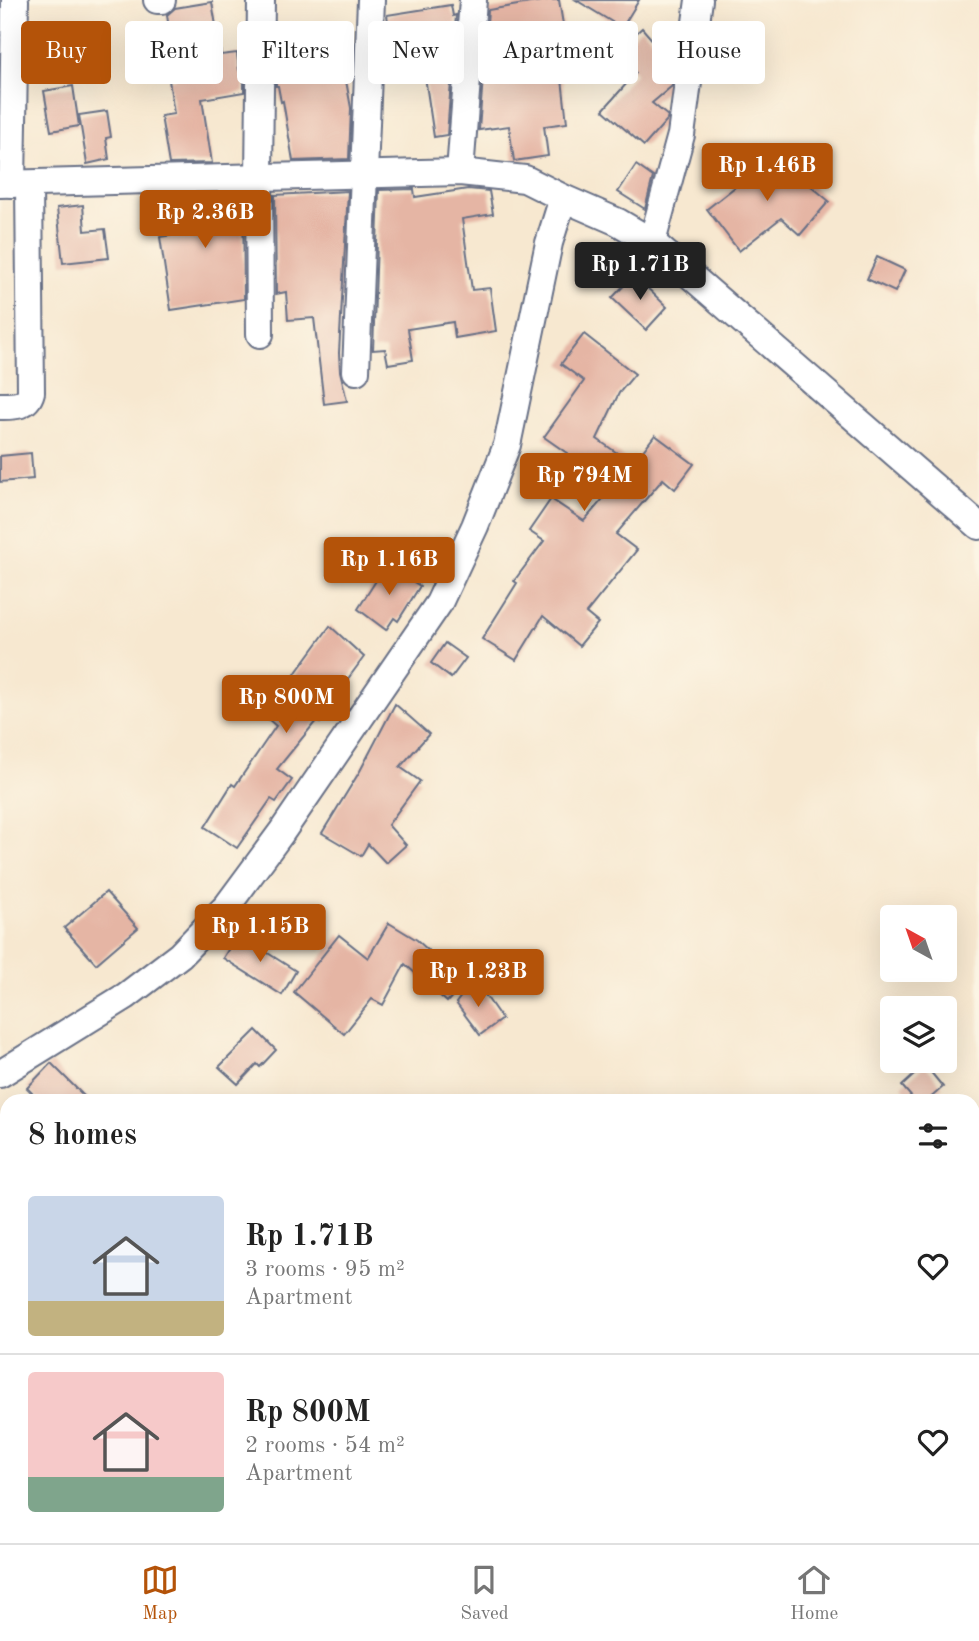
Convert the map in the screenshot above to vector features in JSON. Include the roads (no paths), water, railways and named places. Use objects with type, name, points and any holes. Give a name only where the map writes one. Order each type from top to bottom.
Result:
[{"type":"street","points":[[0,406],[22,404],[30,397],[31,392],[14,184],[15,0]]},
{"type":"street","points":[[260,334],[261,0]]},
{"type":"street","points":[[355,371],[370,0]]},
{"type":"street","points":[[460,172],[473,0]]},
{"type":"street","points":[[652,242],[681,135],[699,0]]},
{"type":"street","points":[[14,184],[460,172],[525,179],[618,222],[652,242],[979,526]]},
{"type":"street","points":[[0,1074],[126,996],[180,956],[227,906],[281,833],[439,603],[475,526],[507,445],[549,243],[563,198]]}]
